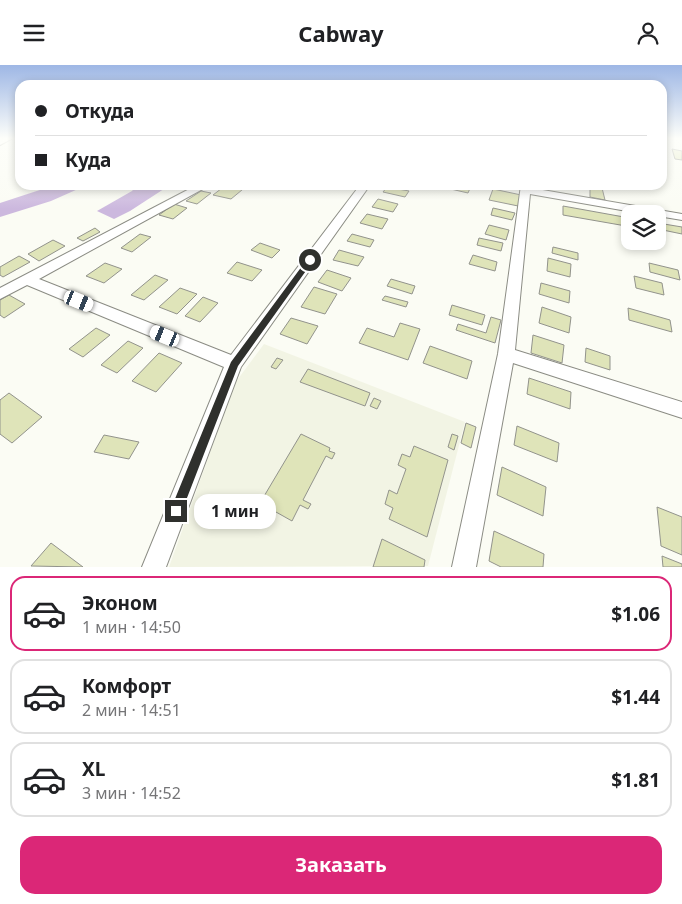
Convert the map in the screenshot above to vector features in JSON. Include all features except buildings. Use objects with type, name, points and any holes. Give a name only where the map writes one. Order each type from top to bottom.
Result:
[{"type":"street","points":[[0,294],[196,190]]},
{"type":"street","points":[[154,567],[234,364],[361,190]]},
{"type":"street","points":[[464,567],[506,354],[526,190]]},
{"type":"street","points":[[542,190],[682,217]]},
{"type":"street","points":[[27,279],[234,364]]},
{"type":"street","points":[[506,354],[682,410]]},
{"type":"shaded area","points":[[40,190],[76,190],[51,201],[0,217],[0,203]]},
{"type":"shaded area","points":[[162,190],[114,219],[97,211],[132,191]]},
{"type":"shaded area","points":[[264,344],[465,422],[428,566],[169,567],[235,383]]},
{"type":"route","points":[[176,511],[234,364],[310,260]]}]
